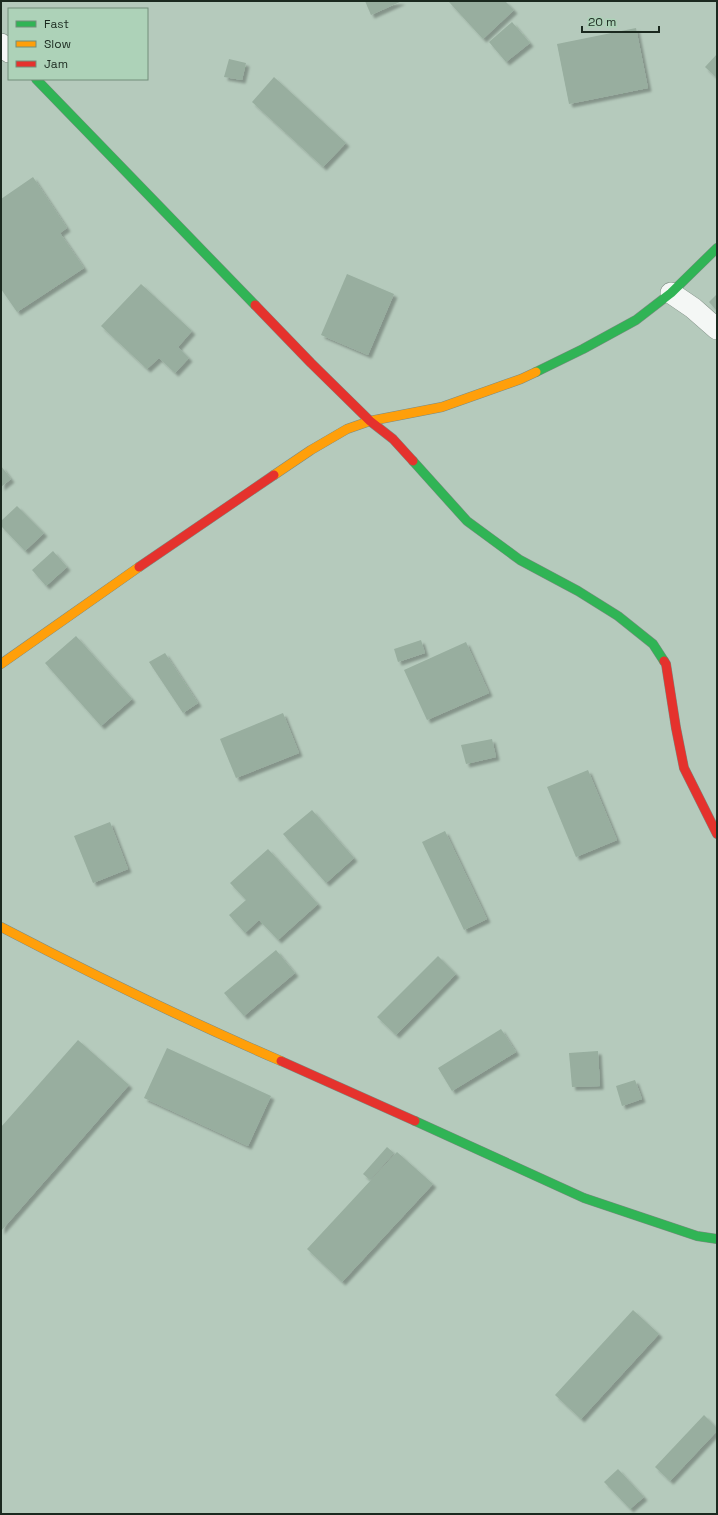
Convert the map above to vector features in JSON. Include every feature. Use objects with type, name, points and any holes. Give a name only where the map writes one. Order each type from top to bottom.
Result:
[{"type":"street","points":[[37,80],[311,363],[370,421],[393,439],[467,521],[520,560],[578,591],[618,616],[653,644],[666,664],[684,768],[717,834]]},
{"type":"street","points":[[1,664],[209,517],[311,450],[347,429],[370,421],[442,407],[521,379],[583,349],[636,320],[672,293],[717,248]]},
{"type":"street","points":[[672,293],[693,308],[717,329]]},
{"type":"street","points":[[1,928],[92,974],[236,1042],[352,1092],[584,1198],[697,1236],[717,1239]]},
{"type":"building","points":[[365,1],[402,1],[371,15]]},
{"type":"building","points":[[505,1],[514,10],[483,39],[449,2]]},
{"type":"building","points":[[512,22],[530,43],[506,62],[489,42]]},
{"type":"building","points":[[636,28],[648,88],[569,104],[557,44]]},
{"type":"building","points":[[717,54],[717,78],[705,67]]},
{"type":"building","points":[[229,59],[246,63],[242,80],[224,77]]},
{"type":"building","points":[[274,77],[346,143],[323,167],[252,102]]},
{"type":"building","points":[[33,177],[67,228],[60,233],[84,268],[17,312],[1,289],[1,199]]},
{"type":"building","points":[[347,274],[394,294],[368,355],[321,335]]},
{"type":"building","points":[[141,284],[192,331],[178,347],[189,358],[175,373],[159,358],[147,369],[101,326]]},
{"type":"building","points":[[717,294],[717,311],[709,302]]},
{"type":"building","points":[[1,466],[11,479],[1,487]]},
{"type":"building","points":[[17,506],[44,533],[25,551],[1,526],[1,521]]},
{"type":"building","points":[[53,551],[67,567],[46,586],[32,570]]},
{"type":"building","points":[[76,636],[132,699],[101,726],[45,663]]},
{"type":"building","points":[[421,640],[425,653],[398,662],[394,649]]},
{"type":"building","points":[[466,642],[489,693],[427,720],[404,670]]},
{"type":"building","points":[[165,653],[198,703],[183,713],[149,662]]},
{"type":"building","points":[[283,713],[299,753],[236,778],[220,739]]},
{"type":"building","points":[[492,739],[496,757],[466,764],[461,745]]},
{"type":"building","points":[[588,770],[617,840],[576,857],[547,787]]},
{"type":"building","points":[[312,810],[354,858],[326,883],[283,834]]},
{"type":"building","points":[[110,822],[128,869],[93,883],[74,836]]},
{"type":"building","points":[[445,831],[487,919],[464,930],[422,842]]},
{"type":"building","points":[[268,849],[318,904],[278,940],[259,920],[245,933],[229,915],[246,900],[230,883]]},
{"type":"building","points":[[276,950],[295,973],[244,1016],[224,993]]},
{"type":"building","points":[[438,956],[456,974],[396,1035],[377,1017]]},
{"type":"building","points":[[501,1029],[516,1052],[452,1091],[438,1068]]},
{"type":"building","points":[[78,1040],[129,1085],[1,1231],[1,1127]]},
{"type":"building","points":[[167,1048],[271,1096],[248,1146],[144,1098]]},
{"type":"building","points":[[598,1051],[600,1086],[572,1087],[569,1053]]},
{"type":"building","points":[[635,1080],[642,1099],[622,1106],[616,1086]]},
{"type":"building","points":[[387,1147],[394,1153],[370,1180],[363,1174]]},
{"type":"building","points":[[397,1152],[433,1184],[342,1282],[307,1249]]},
{"type":"building","points":[[633,1310],[659,1334],[581,1419],[555,1395]]},
{"type":"building","points":[[704,1415],[717,1428],[717,1431],[670,1481],[655,1467]]},
{"type":"building","points":[[618,1469],[644,1497],[630,1509],[604,1482]]},
{"type":"traffic: fast","points":[[37,80],[255,305]]},
{"type":"traffic: fast","points":[[536,372],[583,349],[636,320],[671,293],[717,248]]},
{"type":"traffic: fast","points":[[413,461],[467,521],[520,560],[578,591],[618,616],[653,644],[664,661]]},
{"type":"traffic: fast","points":[[415,1121],[584,1198],[697,1236],[717,1239]]},
{"type":"traffic: slow","points":[[274,475],[311,450],[347,429],[370,421],[442,407],[521,379],[536,372]]},
{"type":"traffic: slow","points":[[1,664],[139,567]]},
{"type":"traffic: slow","points":[[1,927],[140,997],[281,1061]]},
{"type":"traffic: jam","points":[[255,305],[311,363],[370,421],[393,439],[413,461]]},
{"type":"traffic: jam","points":[[139,567],[274,475]]},
{"type":"traffic: jam","points":[[664,661],[666,664],[684,768],[717,834]]},
{"type":"traffic: jam","points":[[281,1061],[415,1121]]}]
